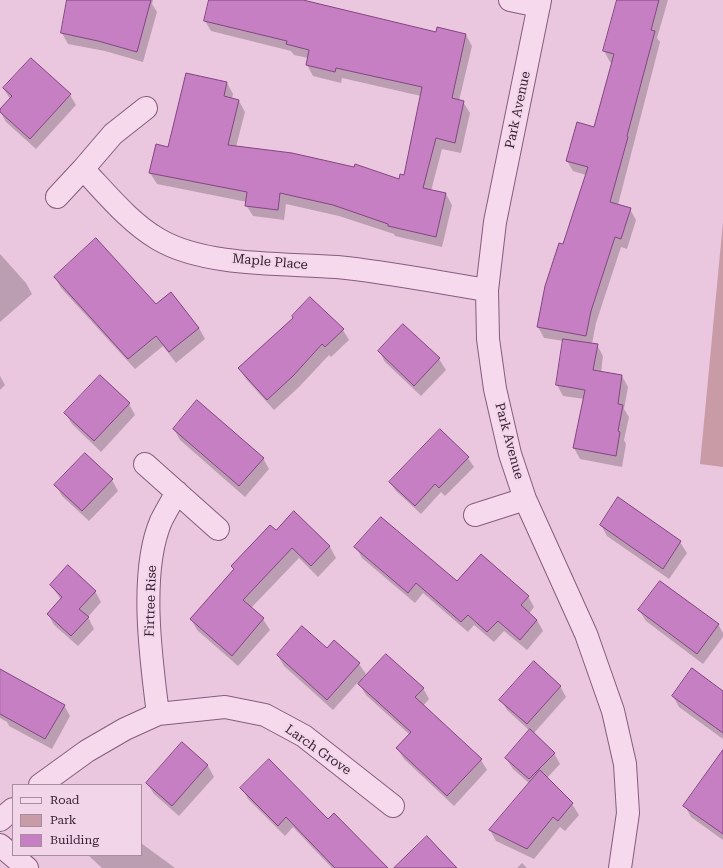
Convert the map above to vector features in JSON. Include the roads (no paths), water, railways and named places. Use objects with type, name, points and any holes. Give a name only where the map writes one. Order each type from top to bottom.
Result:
[{"type":"street","points":[[510,0],[540,3]]},
{"type":"street","name":"Park Avenue","points":[[540,3],[495,222],[487,290],[488,339],[495,389],[510,454],[525,500],[586,634],[613,711],[625,764],[628,813],[620,868]]},
{"type":"street","points":[[57,197],[114,134],[146,108]]},
{"type":"street","name":"Maple Place","points":[[83,169],[128,216],[152,235],[192,254],[257,263],[338,267],[487,290]]},
{"type":"street","points":[[145,464],[218,529]]},
{"type":"street","name":"Firtree Rise","points":[[158,714],[150,649],[149,585],[154,545],[159,527],[177,492]]},
{"type":"street","points":[[475,515],[525,500]]},
{"type":"street","name":"Larch Grove","points":[[41,784],[100,744],[125,729],[158,714],[225,707],[265,715],[304,736],[393,806]]},
{"type":"street","points":[[0,820],[12,810]]},
{"type":"street","points":[[0,845],[12,855]]},
{"type":"street","points":[[13,856],[27,868]]}]
